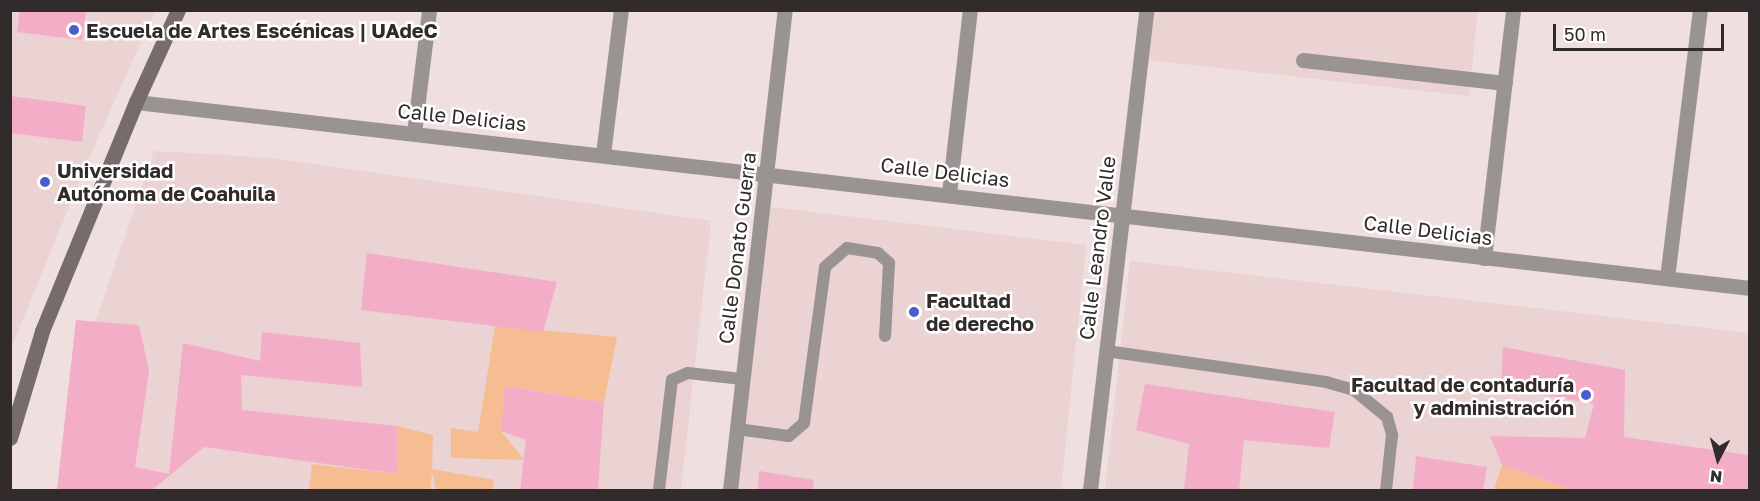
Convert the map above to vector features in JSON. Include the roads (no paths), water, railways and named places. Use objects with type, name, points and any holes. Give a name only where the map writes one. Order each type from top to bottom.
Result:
[{"type":"main road","points":[[10,438],[42,331],[136,102],[178,10]]},
{"type":"street","points":[[414,133],[429,10]]},
{"type":"street","points":[[603,154],[621,10]]},
{"type":"street","name":"Calle Donato Guerra","points":[[730,490],[785,10]]},
{"type":"street","points":[[949,193],[970,10]]},
{"type":"street","name":"Calle Leandro Valle","points":[[1090,490],[1146,10]]},
{"type":"street","points":[[1484,258],[1513,10]]},
{"type":"street","points":[[1667,278],[1700,10]]},
{"type":"street","points":[[1304,60],[1505,83]]},
{"type":"street","name":"Calle Delicias","points":[[136,102],[949,193],[1123,216],[1749,288]]},
{"type":"lane","points":[[737,429],[789,436],[804,423],[825,267],[848,248],[878,253],[890,263],[885,336]]},
{"type":"lane","points":[[1106,351],[1326,382],[1354,390],[1387,417],[1392,435],[1386,490]]},
{"type":"lane","points":[[659,490],[672,380],[688,373],[742,380]]},
{"type":"place","name":"Escuela de Artes Escénicas | UAdeC","points":[[74,30]]},
{"type":"place","name":"Universidad Autónoma de Coahuila","points":[[45,182]]},
{"type":"place","name":"Facultad de derecho","points":[[914,312]]},
{"type":"place","name":"Facultad de contaduría y administración","points":[[1586,395]]}]
